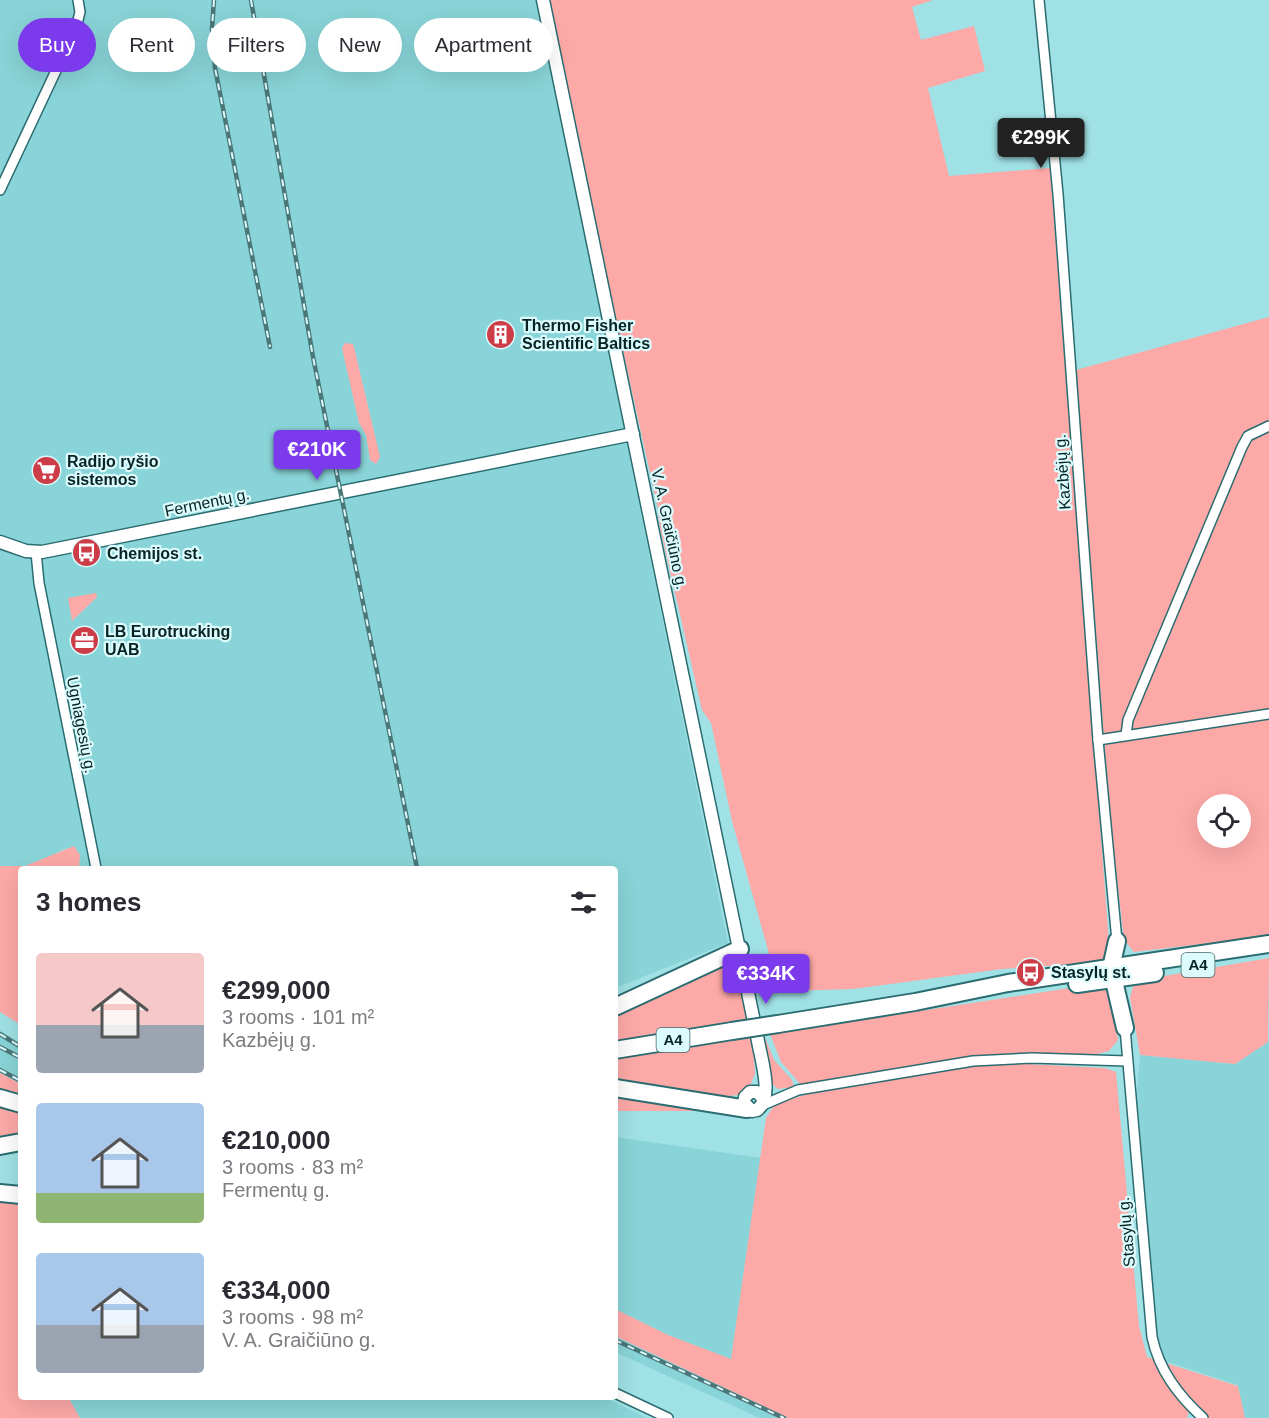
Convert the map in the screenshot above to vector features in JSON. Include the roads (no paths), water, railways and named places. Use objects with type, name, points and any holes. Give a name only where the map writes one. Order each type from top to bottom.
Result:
[{"type":"highway","points":[[1116,941],[1125,1028]]},
{"type":"highway","name":"A4","points":[[618,1050],[915,1002],[946,1002],[1269,944]]},
{"type":"highway","points":[[618,1006],[740,949]]},
{"type":"highway","name":"A4","points":[[1119,972],[1269,952]]},
{"type":"highway","points":[[618,1088],[757,1098]]},
{"type":"highway","points":[[0,1098],[18,1103]]},
{"type":"highway","points":[[0,1146],[18,1143]]},
{"type":"highway","points":[[0,1193],[18,1195]]},
{"type":"main road","name":"V. A. Graičiūno g.","points":[[543,0],[740,949],[762,1066],[757,1098]]},
{"type":"main road","name":"Fermentų g.","points":[[0,542],[36,552],[633,434]]},
{"type":"street","points":[[0,190],[76,28],[80,12],[78,0]]},
{"type":"street","name":"Kazbėjų g.","points":[[1039,0],[1058,194],[1098,740],[1116,941]]},
{"type":"street","points":[[1126,735],[1128,720],[1242,447],[1248,436],[1269,426]]},
{"type":"street","name":"Ugniagesių g.","points":[[36,552],[39,583],[96,866]]},
{"type":"street","points":[[1098,740],[1269,714]]},
{"type":"street","name":"Stasylų g.","points":[[1125,1028],[1152,1337],[1159,1361],[1174,1387],[1203,1418]]},
{"type":"street","points":[[757,1098],[843,1081],[973,1061],[1032,1058],[1127,1061]]},
{"type":"street","points":[[618,1394],[668,1418]]},
{"type":"railway","points":[[214,0],[212,28],[215,68],[270,347]]},
{"type":"railway","points":[[251,0],[313,357],[417,866]]},
{"type":"railway","points":[[0,1034],[18,1045]]},
{"type":"railway","points":[[0,1047],[18,1056]]},
{"type":"railway","points":[[0,1070],[18,1079]]},
{"type":"railway","points":[[618,1341],[784,1418]]},
{"type":"place","name":"Thermo Fisher Scientific Baltics","points":[[501,334]]},
{"type":"place","name":"Radijo ryšio sistemos","points":[[46,470]]},
{"type":"place","name":"Chemijos st.","points":[[86,553]]},
{"type":"place","name":"LB Eurotrucking UAB","points":[[84,640]]},
{"type":"place","name":"Stasylų st.","points":[[1030,972]]}]
